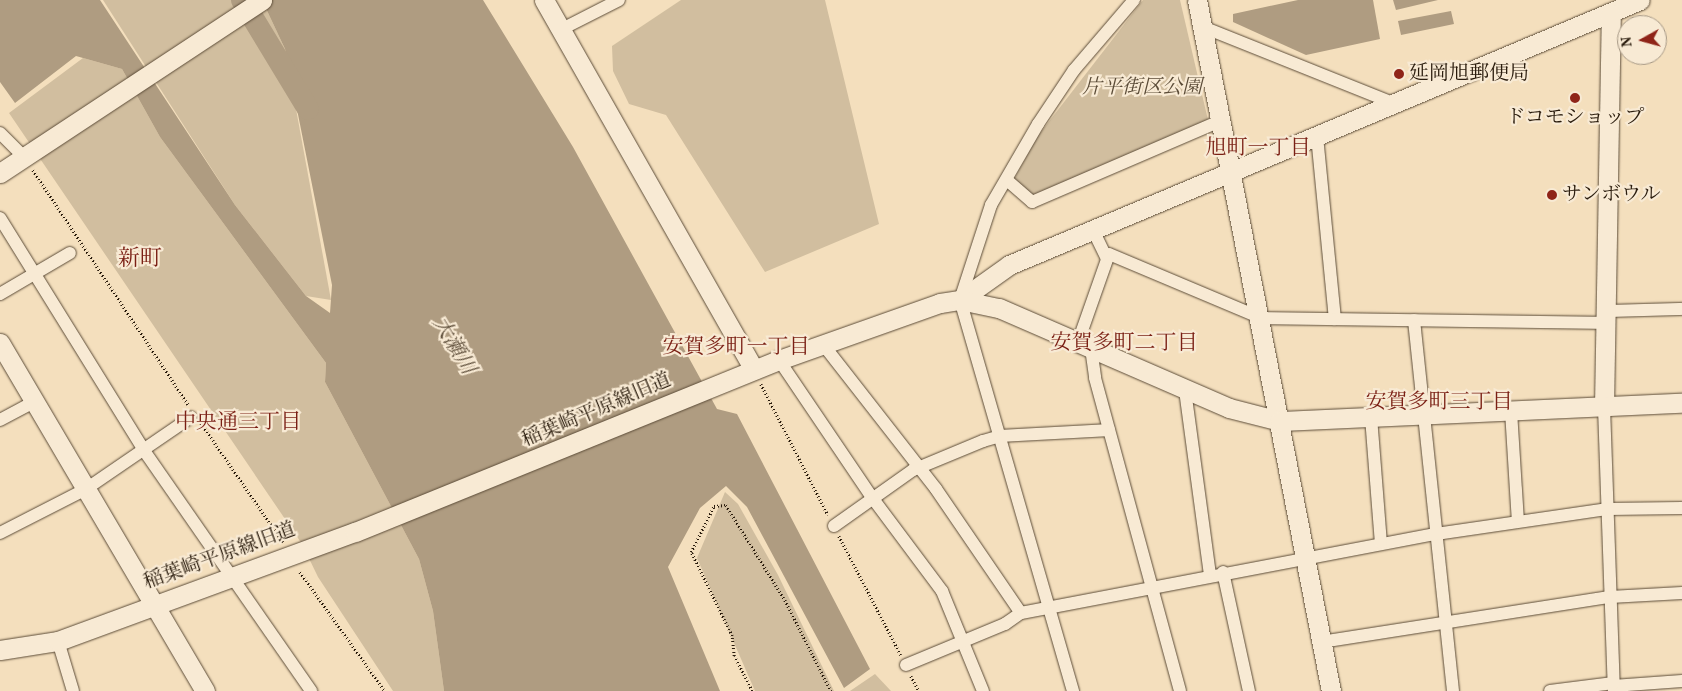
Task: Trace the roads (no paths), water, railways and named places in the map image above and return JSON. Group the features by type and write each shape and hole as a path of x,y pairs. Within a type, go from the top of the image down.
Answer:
{"street":[{"path":"0,173 29,160 262,0"},
{"path":"544,0 754,370"},
{"path":"560,30 619,0"},
{"path":"1073,691 1001,436 960,300 992,205 1074,70 1134,0"},
{"path":"1197,0 1261,318 1330,691"},
{"path":"960,300 1008,265 1232,170 1611,14 1640,0"},
{"path":"1611,14 1604,407 1613,686"},
{"path":"1202,27 1396,104"},
{"path":"1008,181 1032,202 1222,120"},
{"path":"0,133 29,160"},
{"path":"1317,136 1335,319"},
{"path":"0,218 32,274 143,449 234,576 311,691"},
{"path":"1093,230 1107,259"},
{"path":"0,294 70,253"},
{"path":"1180,691 1085,345 1109,254 1261,318 1414,320 1606,317 1682,309"},
{"name":"稲葉崎平原線旧道","path":"0,650 58,640 234,576 280,553 456,494 822,343 960,300 999,308 1229,408 1280,421 1682,403"},
{"path":"1414,320 1453,691"},
{"path":"0,343 205,691"},
{"path":"822,343 918,467 1021,613"},
{"path":"780,360 871,496 942,590 983,691"},
{"path":"1185,390 1210,574"},
{"path":"0,420 34,402"},
{"path":"1511,411 1518,521"},
{"path":"0,533 86,489 192,417"},
{"path":"1371,417 1381,543"},
{"path":"834,526 871,496 918,467 1001,436 1109,430"},
{"path":"906,665 1006,624 1021,613 1048,606 1306,556 1518,521 1608,509 1682,508"},
{"path":"1223,572 1249,691"},
{"path":"1321,642 1610,597 1682,593"},
{"path":"58,640 73,691"},
{"path":"1550,691 1682,681"}],"water":[{"path":"0,0 100,0 235,205 306,296 330,313 332,285 285,49 262,0 483,0 573,147 717,409 737,414 870,669 844,688 747,507 726,486 700,508 668,567 720,691 444,691 433,611 419,559 325,382 326,363 160,137 122,69 76,56 15,103 0,82"},
{"path":"1298,0 1373,0 1380,39 1306,55 1233,22 1233,14"},
{"path":"1393,0 1438,0 1396,10"},
{"path":"1451,11 1454,24 1401,35 1398,21"}],"waterway":[{"name":"大瀬川","path":"242,0 308,109"}],"place":[{"name":"延岡旭郵便局","path":"1399,74"},
{"name":"ドコモショップ","path":"1575,98"},
{"name":"サンボウル","path":"1552,195"}],"district":[{"name":"旭町一丁目","path":"1258,149"},
{"name":"新町","path":"140,260"},
{"name":"安賀多町二丁目","path":"1124,344"},
{"name":"安賀多町一丁目","path":"736,348"},
{"name":"安賀多町三丁目","path":"1439,403"},
{"name":"中央通三丁目","path":"238,423"}],"park label":[{"name":"片平街区公園","path":"1142,88"}]}
